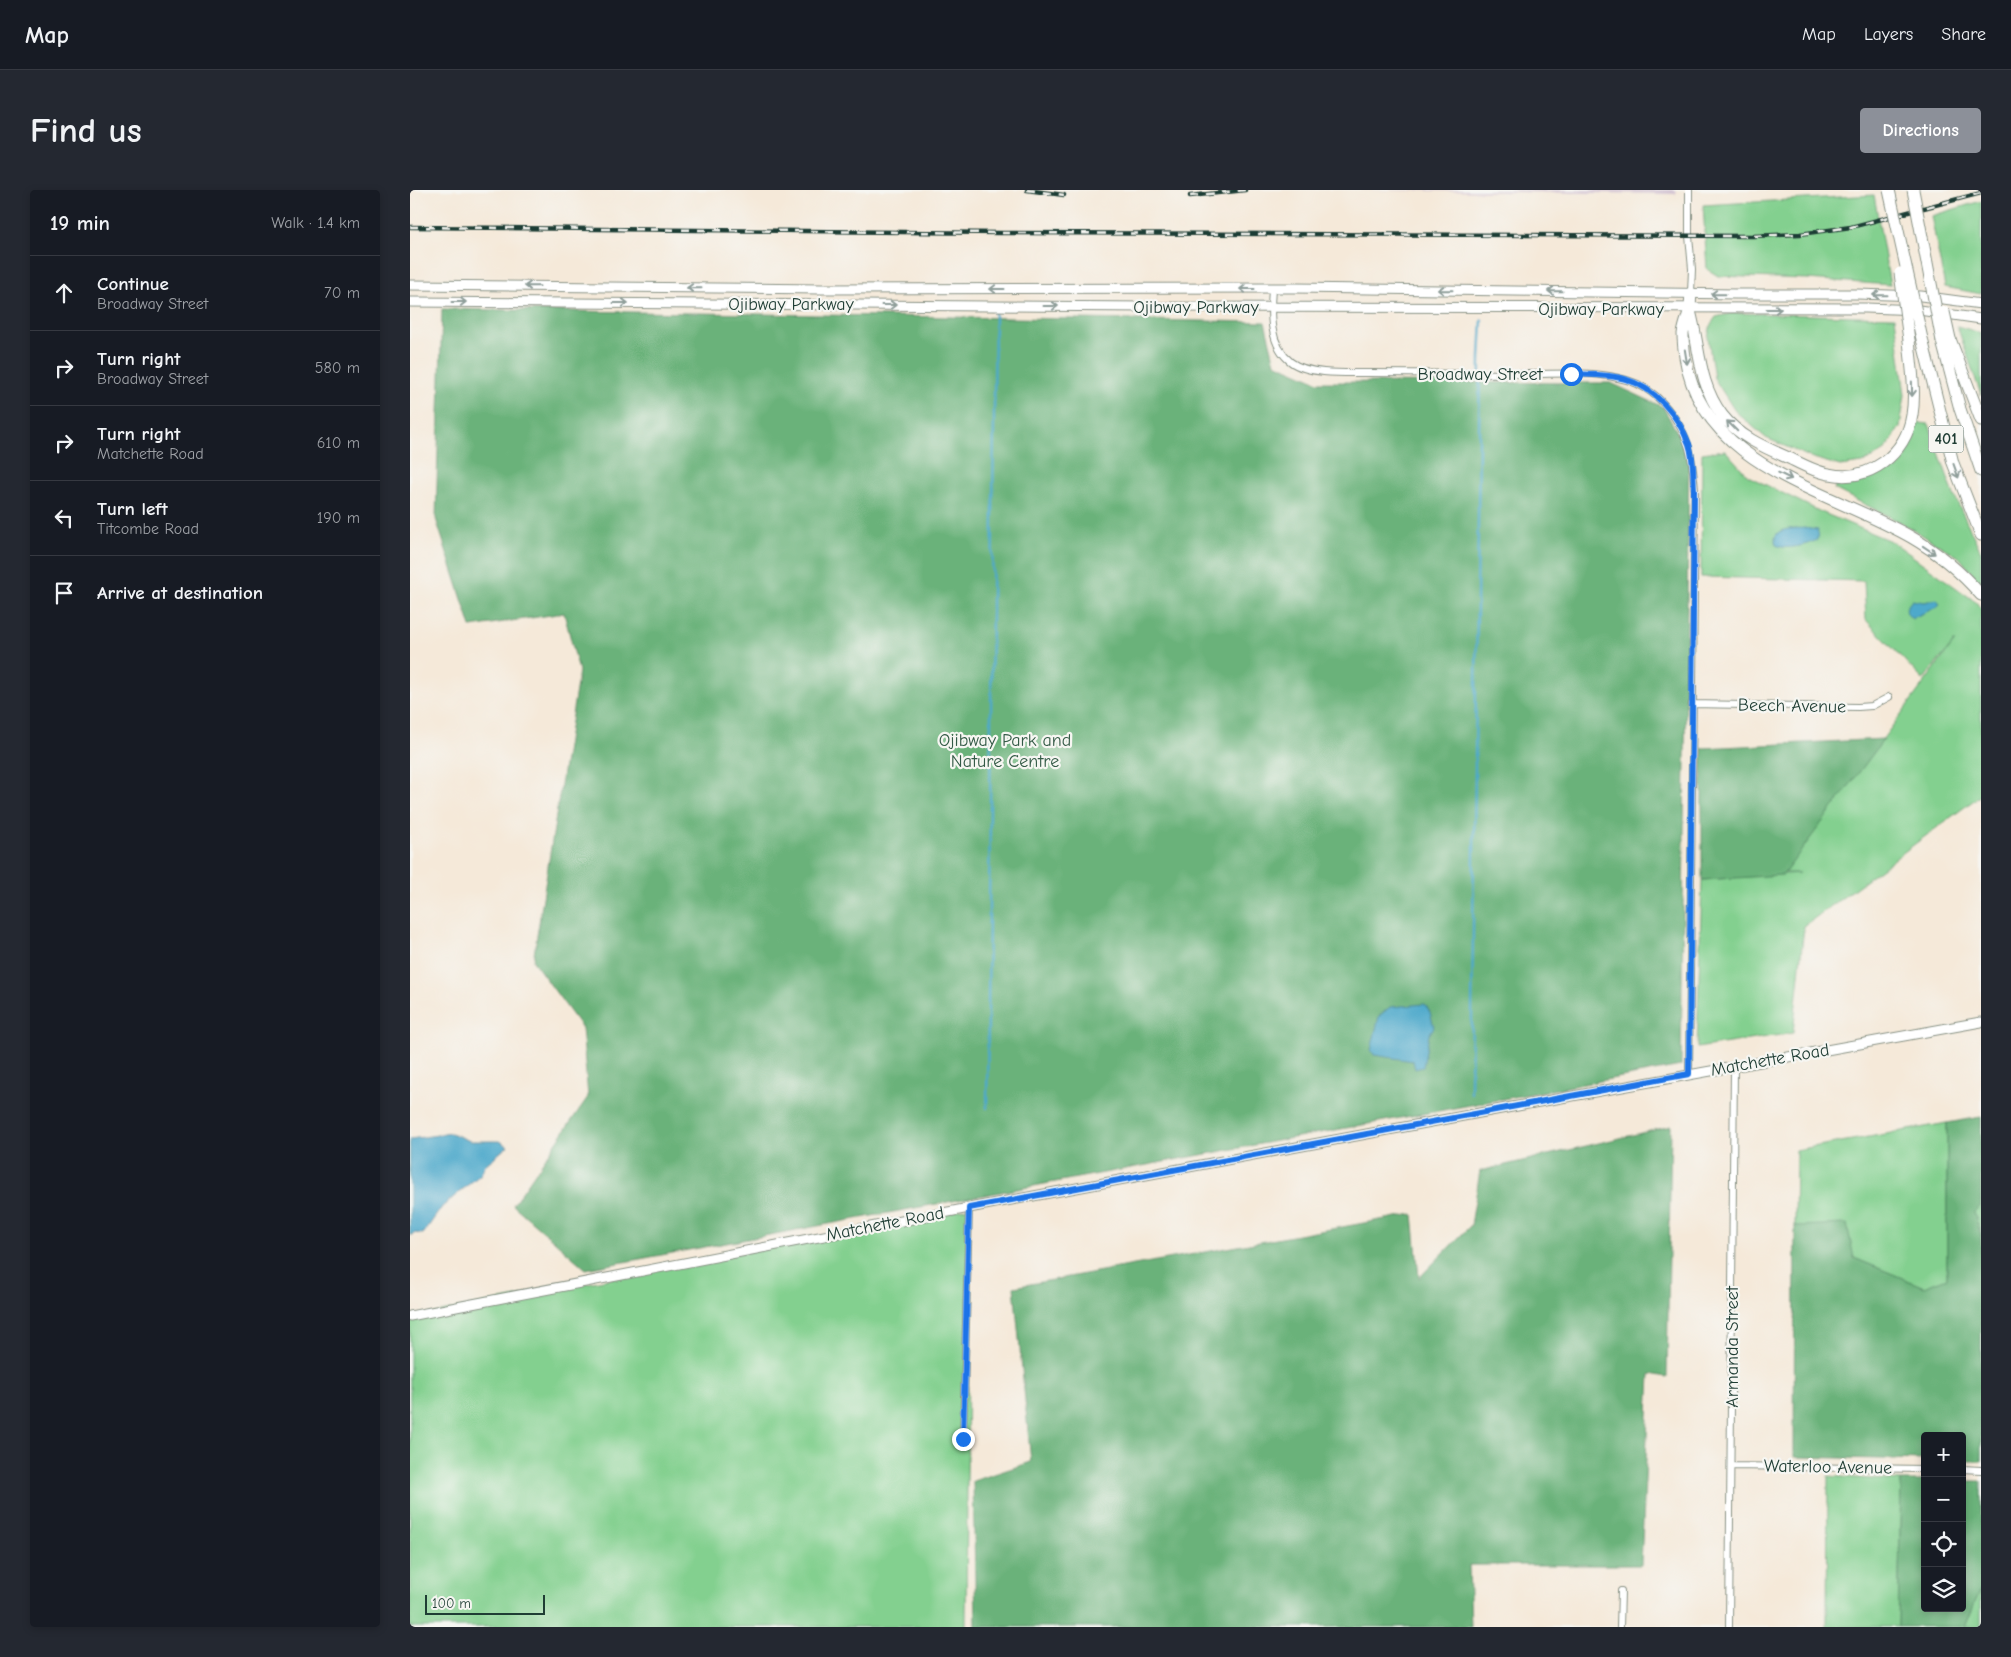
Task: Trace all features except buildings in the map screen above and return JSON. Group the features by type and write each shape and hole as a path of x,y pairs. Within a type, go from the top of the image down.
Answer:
{"highway":[{"path":"1690,309 1697,334 1702,377 1710,396 1722,416 1739,432 1756,444 1812,470 1830,475 1846,476 1862,473 1877,467 1890,458 1900,445 1908,430 1912,414 1909,340 1888,190"},
{"name":"401","path":"1888,190 1953,463 1981,535"},
{"name":"401","path":"1913,190 1960,409 1981,471"},
{"path":"1691,293 1690,309 1683,333 1689,376 1703,408 1728,438 1742,450 1774,471 1912,538 1957,570 1981,595"},
{"path":"1946,340 1981,420"}],"main road":[{"name":"Ojibway Parkway","path":"410,284 821,289 1272,289 1889,295 1921,296 1981,304"},
{"name":"Ojibway Parkway","path":"410,302 1690,309 1866,308 1919,310 1981,319"},
{"name":"Matchette Road","path":"410,1316 969,1208 1689,1074 1981,1022"}],"street":[{"path":"1689,190 1691,293"},
{"name":"Broadway Street","path":"1272,289 1273,335 1279,348 1291,362 1308,370 1348,373 1571,374 1612,376 1639,385 1658,398 1679,424 1689,444 1694,490 1689,1074"},
{"name":"Beech Avenue","path":"1692,704 1858,707 1872,706 1889,697"},
{"name":"Armanda Street","path":"1729,1627 1734,1066"},
{"path":"963,1439 969,1208"},
{"name":"Waterloo Avenue","path":"1731,1466 1921,1469"},
{"path":"1966,1469 1981,1470"},
{"path":"1620,1627 1621,1590"}],"shaded area":[{"path":"1360,190 1676,190 1676,194"}],"green space":[{"path":"1874,195 1890,285 1807,279 1718,276 1707,269 1703,205"},
{"path":"1981,201 1981,294 1945,287 1931,216"},
{"name":"Ojibway Park and Nature Centre","path":"442,309 1265,322 1275,363 1318,382 1611,383 1663,407 1689,453 1681,1066 586,1269 513,1205 588,1097 582,1028 533,961 579,671 564,613 471,627 436,519"},
{"path":"1733,313 1895,317 1905,395 1900,427 1884,451 1863,463 1840,466 1810,457 1766,438 1735,411 1714,378 1708,337 1711,324 1716,317"},
{"path":"1957,326 1981,333 1981,395"},
{"path":"1919,423 1929,424 1954,495 1981,552 1981,584 1959,557 1900,522 1834,489 1837,482 1862,481 1887,468 1907,448"},
{"path":"1725,450 1748,476 1821,512 1893,542 1976,602 1981,609 1981,795 1804,926 1793,1033 1697,1048 1702,880 1799,873 1784,873 1955,641 1923,680 1866,620 1864,581 1701,577 1702,453"},
{"path":"1884,739 1783,875 1702,880 1702,748"},
{"path":"1981,1117 1981,1205 1974,1212 1981,1236 1981,1461 1966,1461 1966,1432 1921,1432 1921,1460 1794,1457 1795,1226 1847,1224 1854,1258 1924,1287 1947,1278 1947,1123"},
{"path":"1947,1123 1947,1278 1924,1287 1854,1258 1795,1226 1796,1150"},
{"path":"1671,1126 1667,1377 1650,1374 1641,1565 1469,1565 1471,1627 976,1627 973,1481 1031,1462 1014,1287 1413,1214 1419,1278 1471,1225 1480,1171"},
{"path":"1981,1205 1981,1236 1974,1212"},
{"path":"969,1208 966,1627 410,1627 410,1318"},
{"path":"1828,1476 1901,1481 1898,1627 1827,1627"},
{"path":"1901,1481 1921,1481 1921,1612 1966,1612 1966,1481 1981,1481 1981,1588 1965,1627 1898,1627"},
{"path":"1981,1588 1981,1627 1965,1627"}],"water":[{"path":"1804,528 1818,530 1817,540 1791,547 1776,545 1775,539 1779,532 1788,529"},
{"path":"1937,599 1940,604 1912,619 1907,614 1906,608 1912,600 1924,602"},
{"path":"1425,1004 1430,1012 1434,1027 1429,1035 1423,1067 1415,1069 1413,1061 1374,1055 1371,1050 1379,1016 1390,1007"},
{"path":"451,1133 470,1141 500,1141 508,1146 485,1165 481,1174 442,1207 423,1234 414,1233 410,1236 410,1139"}],"waterway":[{"path":"987,1108 995,313"},
{"path":"1471,1093 1482,320"}],"railway":[{"path":"1027,190 1064,195"},
{"path":"1190,196 1245,190"},
{"path":"410,227 1001,233 1753,236 1800,234 1851,227 1981,193"}],"route":[{"path":"963,1439 969,1208 1689,1074 1694,490 1692,458 1689,444 1679,424 1652,392 1639,385 1612,376 1571,374"}]}
